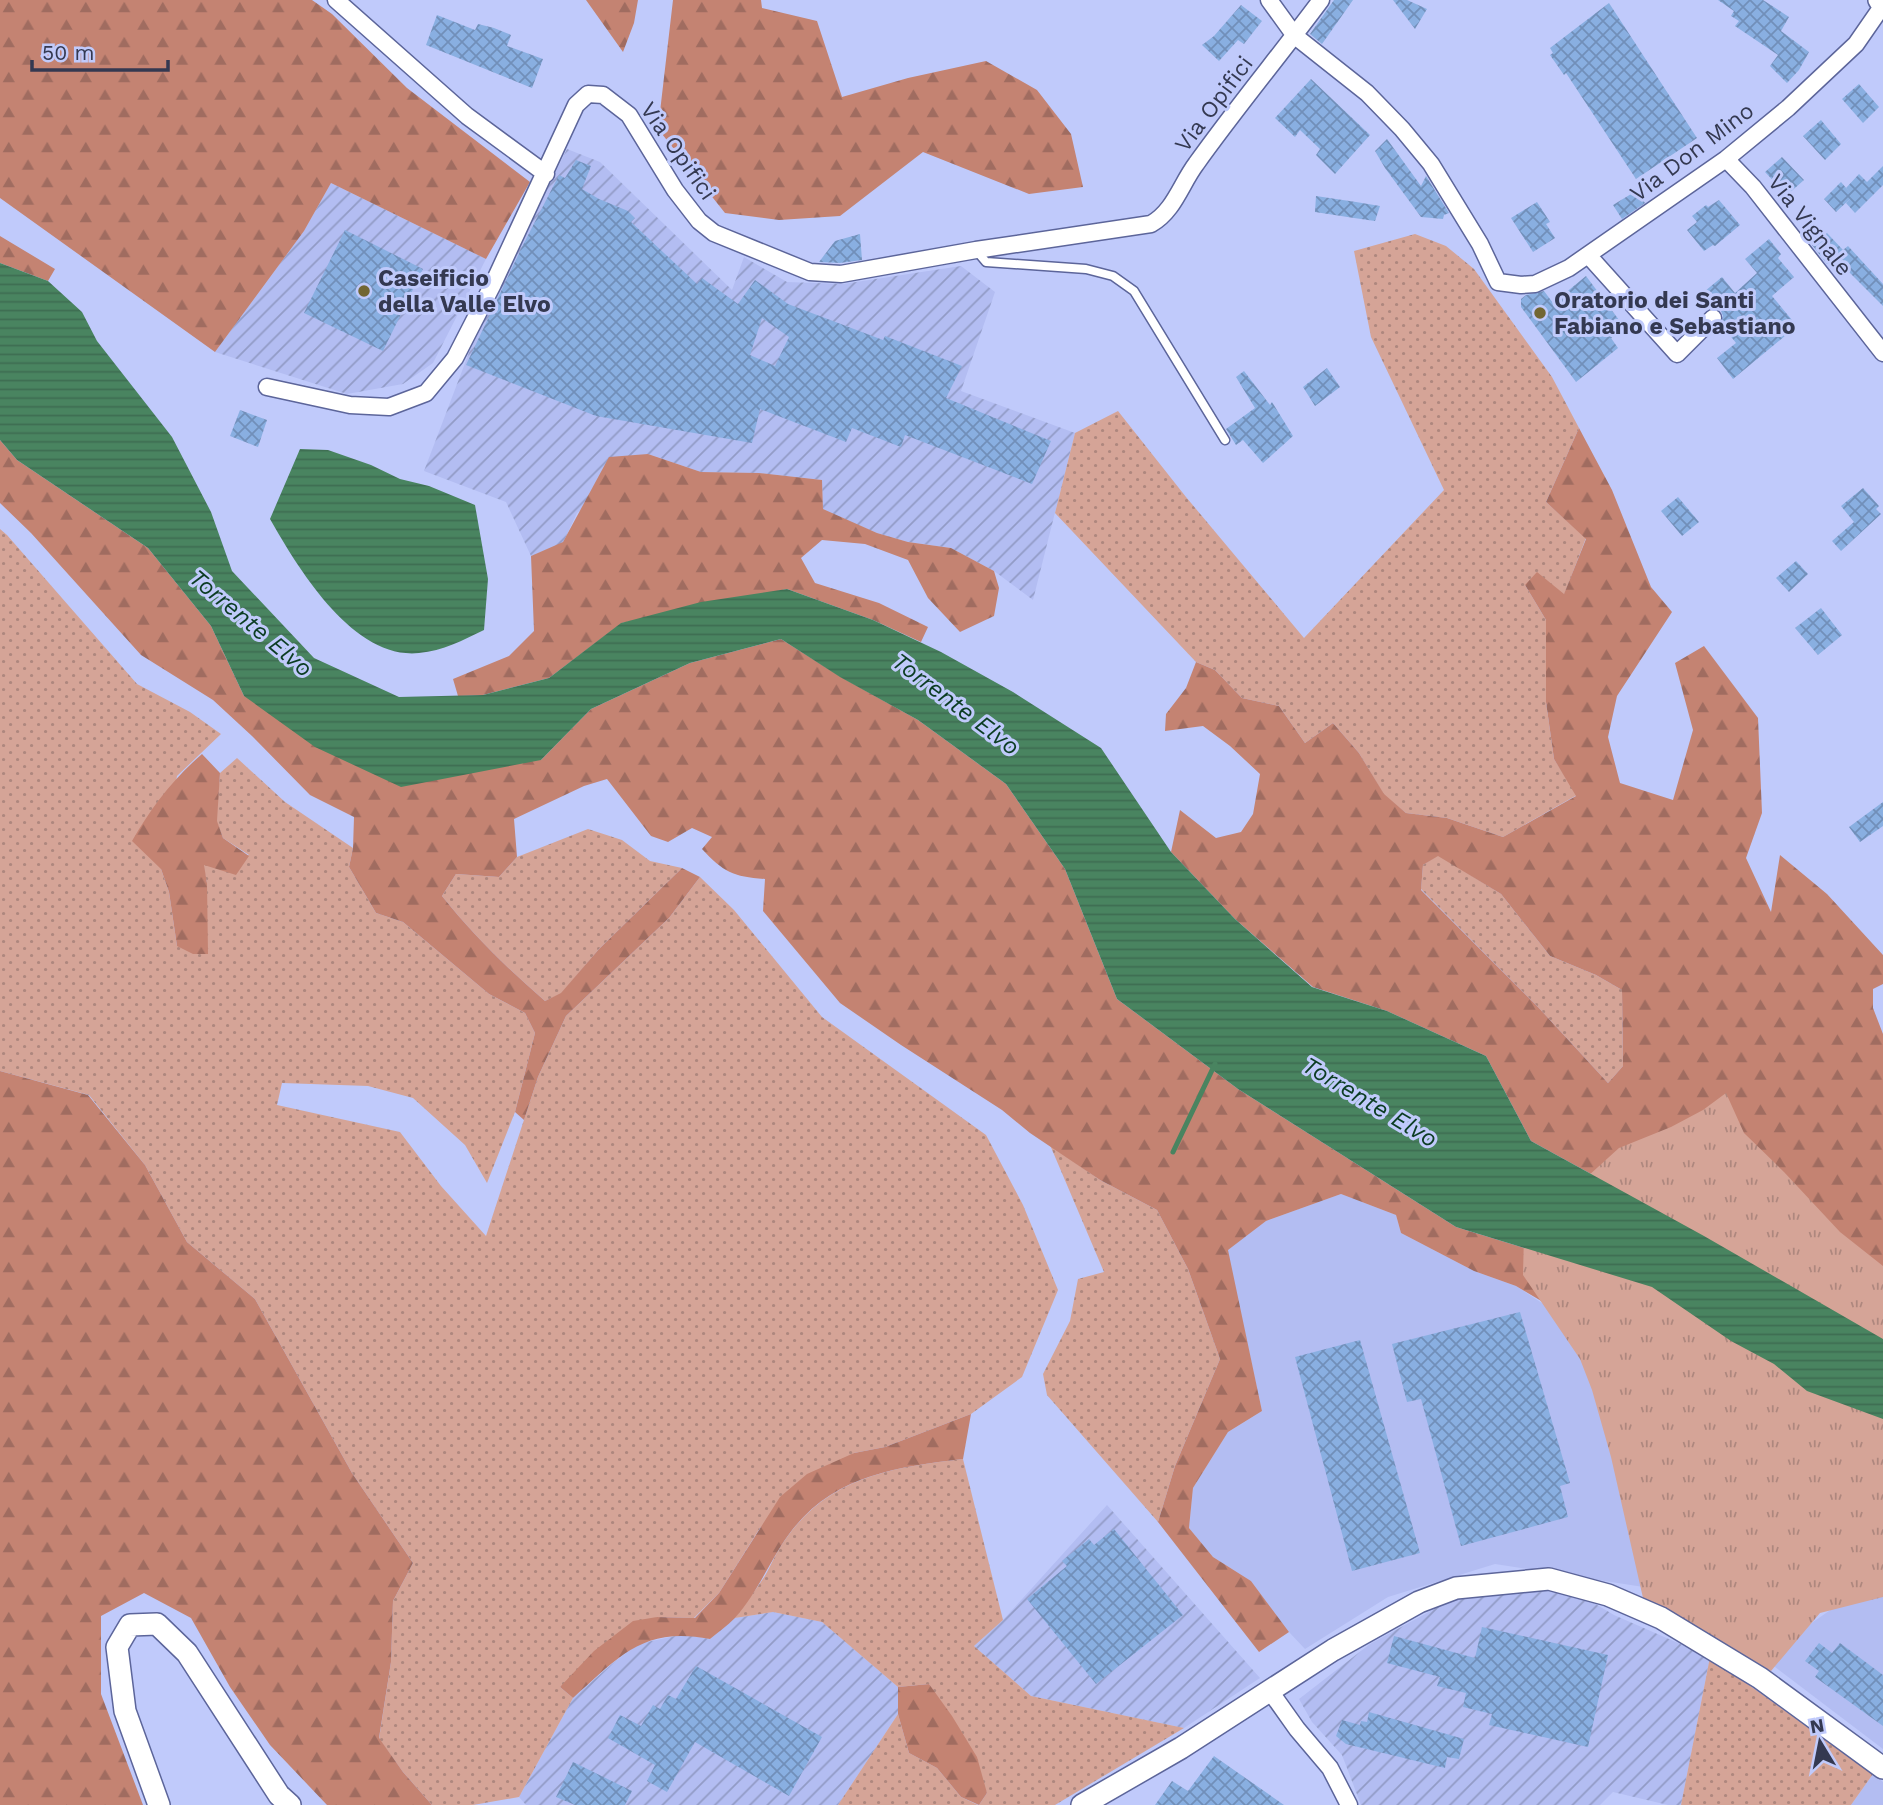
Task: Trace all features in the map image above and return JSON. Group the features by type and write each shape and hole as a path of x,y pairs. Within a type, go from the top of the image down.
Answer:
{"street":[{"path":"336,0 467,116 546,174"},
{"path":"1269,0 1294,36"},
{"name":"Via Opifici","path":"267,387 350,405 389,407 426,393 454,358 546,174 576,105 588,94 603,95 629,115 675,190 699,221 714,233 810,272 841,274 1157,220 1170,208 1195,165 1321,0"},
{"name":"Via Don Mino","path":"1294,36 1367,93 1402,129 1432,164 1480,244 1498,282 1521,285 1535,284 1569,268 1727,159 1788,108 1856,44 1882,3"},
{"name":"Via Vignale","path":"1727,159 1753,187 1883,353"},
{"path":"1588,255 1677,354 1713,318"},
{"path":"1082,1805 1181,1748 1333,1650 1419,1602 1456,1588 1549,1579 1608,1595 1661,1618 1760,1678 1883,1768"},
{"path":"159,1805 125,1711 117,1647 130,1625 157,1624 187,1653 279,1795 290,1805"},
{"path":"1270,1691 1330,1768 1349,1805"}],"lane":[{"path":"976,250 986,262 1086,269 1113,276 1134,291 1225,440"}],"shaded area":[{"path":"567,149 600,162 732,290 744,257 787,282 843,284 961,266 995,292 961,391 1075,433 1033,600 994,571 951,548 908,542 877,533 823,509 822,480 759,473 701,472 648,454 577,513 563,543 531,556 506,502 424,471 481,321"},
{"path":"331,183 486,259 433,363 403,384 347,394 215,352 304,231"},
{"path":"1341,1194 1396,1215 1401,1233 1474,1271 1516,1286 1580,1328 1650,1588 1495,1564 1388,1597 1305,1649 1251,1581 1213,1557 1189,1528 1193,1488 1228,1432 1262,1411 1227,1250 1266,1221"},
{"path":"1107,1505 1260,1678 1184,1728 1031,1696 974,1646 1003,1620"},
{"path":"1546,1589 1587,1599 1614,1615 1710,1657 1681,1805 1668,1805 1613,1792 1600,1805 1361,1805 1342,1755 1312,1722 1299,1699 1370,1644 1458,1596"},
{"path":"1883,1590 1883,1749 1766,1660 1775,1648 1845,1600"},
{"path":"773,1612 822,1622 898,1687 898,1714 838,1805 526,1805 519,1797 573,1698 638,1644 684,1634 710,1639 735,1618"},
{"path":"1873,1774 1883,1782 1883,1805 1851,1805"}],"green space":[{"path":"0,0 312,0 332,14 407,88 530,182 486,259 331,183 304,231 215,352 0,198"},
{"path":"586,0 638,0 634,23 623,52"},
{"path":"673,0 761,0 762,8 817,21 842,97 908,78 986,61 1037,90 1071,134 1083,187 1029,194 923,152 840,216 779,220 725,213 658,129"},
{"path":"1415,234 1446,246 1474,269 1552,377 1579,428 1546,502 1586,538 1564,595 1525,585 1546,620 1546,702 1554,759 1577,795 1503,837 1447,818 1406,813 1384,795 1359,753 1333,723 1305,743 1279,706 1242,698 1215,670 1196,662 1055,513 1075,433 1118,411 1304,638 1444,490 1371,337 1354,251"},
{"path":"0,236 55,269 48,281 0,263"},
{"path":"1579,428 1612,490 1651,587 1672,612 1617,696 1608,737 1620,783 1673,800 1693,730 1675,663 1704,646 1758,718 1762,813 1746,858 1771,912 1780,855 1827,894 1883,955 1883,984 1873,989 1873,1008 1883,1034 1883,1339 1531,1141 1486,1056 1387,1011 1313,987 1235,919 1171,852 1180,810 1216,838 1241,832 1253,814 1260,774 1203,726 1165,731 1166,714 1186,688 1196,662 1215,670 1242,698 1279,706 1305,743 1333,723 1359,753 1384,794 1406,813 1447,818 1503,837 1576,796 1554,759 1546,702 1546,620 1525,585 1537,572 1564,594 1586,539 1546,502","holes":["1438,856 1501,894 1550,956 1596,975 1622,990 1623,1066 1608,1083 1538,1007 1421,890 1423,865"]},
{"path":"0,440 17,460 148,548 211,626 244,696 541,760 591,709 690,663 781,639 841,677 918,720 1006,784 1065,869 1117,999 1238,1089 1456,1227 1652,1287 1589,1363 1543,1302 1516,1286 1474,1271 1401,1233 1396,1215 1341,1194 1266,1221 1228,1250 1262,1411 1228,1432 1193,1488 1189,1528 1213,1557 1251,1581 1289,1632 1259,1652 1158,1522 1175,1466 1220,1359 1188,1269 1157,1210 1100,1180 1030,1133 1002,1110 840,1003 763,911 765,879 737,875 723,868 702,849 712,837 692,828 668,842 651,836 607,779 584,786 514,819 517,857 499,877 456,874 442,896 491,951 545,1001 561,993 599,949 682,868 700,877 669,918 566,1016 538,1077 524,1120 515,1112 535,1033 525,1013 489,994 403,922 376,913 349,867 354,817 310,795 213,700 141,655 31,533 0,503"},
{"path":"648,454 701,472 759,473 822,480 823,509 877,533 908,542 951,548 994,571 999,588 994,616 960,632 928,598 908,560 865,544 822,540 801,558 815,583 879,603 928,627 921,642 873,620 787,589 622,623 549,678 483,695 458,696 453,679 509,656 534,631 531,556 563,542 609,457"},
{"path":"0,529 137,684 190,712 221,734 177,776 161,869 169,892 177,946 207,883 203,865 249,855 223,838 216,820 220,773 237,758 285,802 353,848 349,867 376,913 403,922 489,994 525,1013 535,1033 515,1112 487,1183 465,1145 413,1098 368,1086 282,1083 277,1105 400,1132 441,1186 486,1236 538,1077 566,1016 669,918 700,877 734,910 822,1017 986,1135 1023,1205 1058,1290 1022,1377 971,1414 885,1447 854,1453 760,1528 719,1593 694,1618 657,1617 560,1687 573,1698 519,1797 473,1805 432,1805 379,1739 391,1662 393,1601 413,1563 352,1473 255,1299 187,1242 145,1165 89,1095 0,1071"},
{"path":"202,754 220,773 217,821 223,838 249,856 236,875 204,865 207,883 208,954 193,954 177,946 169,892 161,869 132,841 163,794"},
{"path":"588,829 622,840 650,861 682,868 599,949 561,994 545,1001 491,951 442,896 456,874 499,877 517,857"},
{"path":"1438,855 1501,894 1550,956 1596,975 1622,990 1623,1066 1608,1083 1538,1007 1421,889 1423,865"},
{"path":"0,1071 88,1095 145,1165 187,1242 255,1299 352,1473 413,1563 393,1601 391,1662 379,1738 403,1772 432,1805 327,1805 270,1745 230,1687 191,1618 144,1593 101,1616 101,1694 143,1805 0,1805"},
{"path":"1726,1093 1744,1133 1840,1232 1883,1266 1883,1597 1820,1613 1771,1671 1643,1598 1611,1457 1592,1390 1580,1359 1523,1275 1524,1234 1619,1148 1671,1127 1703,1110"},
{"path":"1050,1145 1100,1180 1157,1210 1188,1269 1220,1359 1175,1466 1158,1522 1047,1395 1043,1374 1070,1321 1078,1279 1104,1272"},
{"path":"971,1414 963,1459 884,1472 860,1480 817,1505 798,1523 781,1546 742,1610 710,1639 687,1636 649,1641 619,1658 573,1698 560,1687 594,1651 633,1621 657,1617 695,1618 719,1593 780,1497 807,1474 854,1453 885,1447"},
{"path":"963,1459 1003,1620 974,1646 1031,1696 1184,1728 1055,1805 979,1805 987,1793 929,1684 898,1687 822,1622 773,1612 735,1618 798,1523 838,1491 884,1472"},
{"path":"1710,1657 1873,1774 1851,1805 1681,1805"},
{"path":"929,1684 977,1757 987,1793 979,1805 961,1797 937,1768 909,1753 898,1714 898,1687"},
{"path":"898,1714 909,1753 937,1768 961,1797 978,1805 838,1805"}],"water":[{"name":"Torrente Elvo","path":"0,263 48,281 82,312 97,341 172,437 211,512 232,571 314,658 399,697 483,695 549,678 621,623 701,602 787,589 873,620 941,652 1013,692 1101,748 1171,852 1235,919 1312,987 1387,1011 1486,1056 1531,1141 1883,1339 1883,1419 1807,1391 1774,1364 1731,1341 1652,1287 1456,1227 1238,1089 1117,999 1065,869 1006,784 918,720 840,677 781,639 690,663 591,709 541,760 401,787 315,747 244,696 211,626 148,548 17,460 0,440"},
{"path":"300,449 328,450 475,505 488,579 484,630 453,644 419,653 395,651 372,642 350,627 312,585 270,519"}],"building":[{"path":"1334,0 1353,0 1322,44 1310,34"},
{"path":"1393,0 1407,0 1427,9 1415,29"},
{"path":"1718,0 1763,0 1789,17 1781,31 1809,52 1799,70 1787,83 1770,66 1778,55 1735,26 1739,21 1731,16 1734,11"},
{"path":"1609,3 1697,138 1636,179 1566,73 1564,75 1550,55 1553,53 1550,48"},
{"path":"1241,5 1262,21 1244,44 1238,40 1219,61 1202,45 1214,36"},
{"path":"437,15 475,30 478,24 511,35 507,46 543,59 532,88 426,45"},
{"path":"1311,79 1370,135 1335,174 1316,155 1320,149 1300,130 1295,137 1275,118"},
{"path":"1859,84 1879,107 1863,123 1842,99"},
{"path":"1821,120 1841,144 1825,160 1803,136"},
{"path":"1387,139 1421,186 1426,176 1449,213 1444,215 1443,219 1421,217 1385,168 1375,151"},
{"path":"1782,157 1804,180 1787,195 1765,172"},
{"path":"576,160 591,166 582,189 628,211 635,218 631,222 697,284 702,278 738,304 755,280 788,304 883,340 885,336 962,366 946,398 1051,441 1032,484 905,435 901,447 852,428 846,442 760,409 752,443 596,416 466,365 559,175 565,178","holes":["762,318 789,337 775,366 750,355"]},
{"path":"1883,166 1883,185 1855,213 1846,203 1851,198 1836,212 1824,199 1841,182 1846,188 1859,174 1867,182"},
{"path":"1636,191 1645,203 1622,219 1613,205"},
{"path":"1316,196 1380,206 1375,221 1315,212"},
{"path":"1719,200 1740,225 1715,246 1704,251 1687,230 1697,222 1692,216 1706,205 1708,207"},
{"path":"1537,202 1550,222 1546,224 1555,238 1533,252 1511,218"},
{"name":"Caseificio della Valle Elvo","path":"345,230 423,269 383,351 304,313"},
{"path":"1827,233 1843,250 1848,246 1883,284 1883,306 1835,258 1827,264 1812,245"},
{"path":"860,234 862,260 819,262 835,241"},
{"path":"1769,239 1781,254 1778,258 1794,277 1772,296 1797,326 1733,379 1717,358 1736,343 1721,324 1721,311 1709,309 1699,296 1722,277 1735,293 1757,273 1745,259"},
{"path":"1586,276 1625,328 1611,338 1618,348 1576,382 1521,307 1521,299 1526,295 1544,291 1553,303"},
{"path":"1327,368 1340,387 1315,406 1303,387"},
{"path":"1244,371 1270,405 1272,402 1293,436 1263,463 1243,440 1236,445 1226,429 1255,408 1236,377"},
{"path":"240,410 267,420 258,447 230,436"},
{"path":"1863,488 1879,506 1876,509 1881,514 1841,551 1832,541 1854,522 1841,506"},
{"path":"1678,497 1699,522 1682,536 1661,511"},
{"path":"1796,561 1808,574 1789,592 1776,578"},
{"path":"1821,608 1842,635 1818,655 1795,628"},
{"path":"1883,802 1883,826 1860,842 1849,827"},
{"path":"1520,1312 1570,1483 1560,1486 1568,1517 1461,1546 1421,1399 1407,1402 1392,1344"},
{"path":"1360,1340 1420,1553 1352,1571 1295,1357"},
{"path":"1114,1529 1183,1615 1096,1684 1027,1599 1067,1566 1062,1561 1089,1539 1094,1545"},
{"path":"1482,1627 1608,1655 1588,1747 1489,1725 1492,1714 1463,1707 1466,1693 1437,1686 1440,1677 1387,1663 1394,1636 1475,1658"},
{"path":"1819,1643 1832,1653 1840,1643 1883,1675 1883,1726 1815,1677 1819,1671 1805,1661"},
{"path":"696,1666 822,1737 789,1796 695,1742 667,1792 647,1781 655,1765 608,1738 620,1715 641,1726 653,1705 660,1709 668,1695 676,1699"},
{"path":"1369,1712 1464,1739 1459,1759 1447,1757 1445,1768 1346,1744 1336,1736 1342,1720 1360,1725 1361,1721 1367,1722"},
{"path":"1214,1756 1284,1805 1155,1805 1172,1781 1188,1791"},
{"path":"573,1762 632,1791 625,1805 575,1805 556,1797"}],"waterway":[{"path":"1173,1152 1215,1064"}],"place":[{"name":"Caseificio della Valle Elvo","path":"364,291"},
{"name":"Oratorio dei Santi Fabiano e Sebastiano","path":"1540,313"}]}
